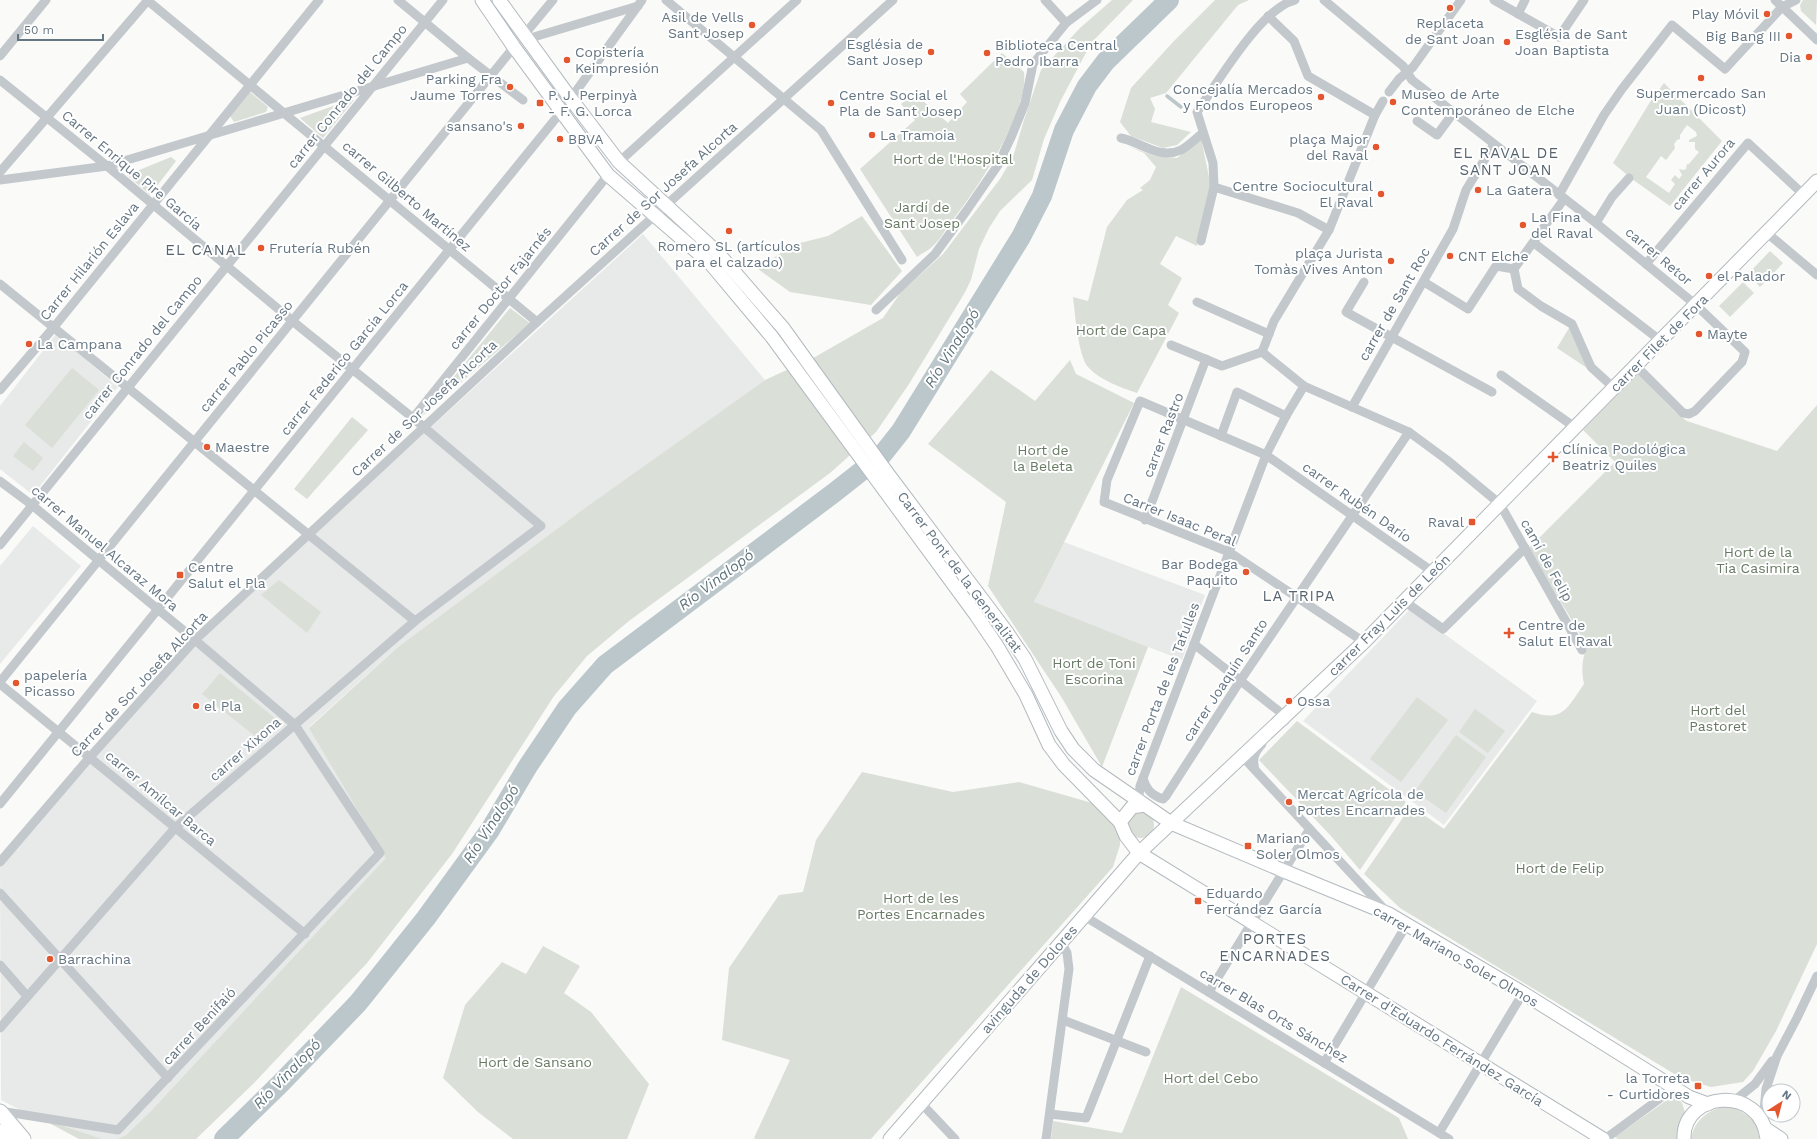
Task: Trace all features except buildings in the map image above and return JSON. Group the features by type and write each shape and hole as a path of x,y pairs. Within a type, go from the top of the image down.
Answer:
{"main road":[{"name":"Carrer Pont de la Generalitat","path":"482,0 514,47 608,175 710,263 772,337 964,586 1025,659 1061,731 1073,749 1094,770 1171,822"},
{"name":"Carrer Pont de la Generalitat","path":"499,0 619,162 717,252 783,328 888,474 964,586 997,646 1026,694 1049,745 1064,765 1120,822 1126,836 1139,853"},
{"name":"carrer Filet de Fora","path":"1500,504 1817,181"},
{"name":"carrer Fray Luis de León","path":"1171,822 1364,642 1500,504"},
{"path":"1120,822 1132,807 1144,805"},
{"name":"avinguda de Dolores","path":"890,1139 1139,853 1171,822"},
{"name":"carrer Mariano Soler Olmos","path":"1171,822 1284,871 1389,914 1523,994 1689,1097 1708,1104"},
{"name":"Carrer d'Eduardo Ferrández García","path":"1139,853 1604,1139"},
{"path":"1684,1139 1688,1122 1697,1110 1719,1100 1734,1101 1751,1108 1765,1131 1781,1139"},
{"path":"0,1112 23,1139"},
{"path":"0,1132 6,1139"}],"street":[{"path":"0,56 46,0"},
{"path":"0,172 148,0"},
{"name":"carrer Gilberto Martínez","path":"148,0 537,322"},
{"name":"Carrer Hilarión Eslava","path":"0,390 54,327 153,206 319,0"},
{"path":"398,0 468,58 523,100"},
{"name":"carrer Conrado del Campo","path":"0,545 443,0"},
{"path":"526,37 553,0"},
{"path":"666,0 821,130 902,260"},
{"path":"619,162 797,0"},
{"name":"Carrer de Sor Josefa Alcorta","path":"0,862 90,757 195,640 537,322 893,0"},
{"path":"1045,0 1066,23"},
{"path":"876,310 935,254 998,165 1025,103 1033,64 1066,23 1097,0"},
{"path":"1202,242 1214,187 1213,163 1197,112 1255,30 1268,16 1286,2 1295,0"},
{"name":"carrer Retor","path":"1324,0 1403,66 1412,80 1596,223 1696,305 1745,352 1742,362 1695,411 1689,414 1683,413 1636,366"},
{"path":"1389,92 1428,48 1462,0"},
{"path":"1494,0 1559,38 1584,0"},
{"path":"1518,14 1525,0"},
{"path":"1614,388 1591,367 1572,324 1541,306 1518,289 1514,269 1534,242 1561,197 1604,115 1672,25 1725,69 1779,3 1796,0"},
{"path":"526,37 640,3"},
{"name":"carrer Federico García Lorca","path":"0,804 561,112 640,3"},
{"path":"1779,3 1817,40"},
{"path":"1268,16 1294,41 1308,76 1375,115"},
{"name":"carrer Pablo Picasso","path":"0,683 514,47"},
{"path":"0,180 107,166 468,58"},
{"name":"Carrer Enrique Pire García","path":"0,80 107,166 292,321 424,427 541,526"},
{"path":"1262,352 1274,321 1329,230 1375,115 1383,100"},
{"path":"1417,121 1437,135 1454,112"},
{"path":"1121,138 1130,140 1157,152 1169,154 1184,148 1203,133"},
{"name":"carrer Aurora","path":"1646,264 1748,143 1804,195"},
{"name":"carrer de Sant Roc","path":"1352,407 1424,282 1452,229 1466,190 1494,144"},
{"name":"carrer Doctor Fajarnés","path":"413,418 608,175"},
{"path":"1596,223 1612,198 1628,178"},
{"path":"1214,187 1298,213 1329,230"},
{"path":"1767,233 1817,275"},
{"path":"1534,242 1661,341"},
{"path":"1424,282 1468,309 1496,266 1514,269"},
{"path":"1364,282 1346,312 1492,392"},
{"path":"0,284 415,621"},
{"path":"1196,302 1268,334"},
{"path":"1171,345 1222,366 1262,352"},
{"path":"1262,352 1304,386 1409,432 1447,460 1500,504"},
{"name":"carrer Rastro","path":"1145,520 1206,360"},
{"path":"1502,375 1576,428"},
{"name":"carrer Porta de les Tafulles","path":"1144,805 1139,796 1143,778 1266,455 1286,416 1304,386"},
{"path":"1221,436 1237,392 1286,416"},
{"name":"carrer Rubén Darío","path":"1104,502 1107,480 1140,401 1266,455 1433,572"},
{"name":"carrer Joaquín Santo","path":"1143,778 1146,788 1151,793 1163,798 1166,796 1296,596 1409,432"},
{"name":"carrer Manuel Alcaraz Mora","path":"0,481 32,505 295,725 380,853"},
{"name":"Carrer Isaac Peral","path":"1104,502 1145,520 1229,552 1364,642"},
{"name":"camí de Felip","path":"1500,504 1582,650"},
{"name":"carrer Xixona","path":"0,1028 59,958 175,828 415,621 541,526"},
{"path":"1404,601 1444,629 1525,548"},
{"path":"1194,644 1285,716 1285,721 1281,726 1261,745 1254,754 1253,761 1256,772"},
{"name":"carrer Amílcar Barca","path":"0,683 305,934"},
{"path":"1242,756 1389,914"},
{"path":"1209,992 1310,830"},
{"name":"carrer Benifaió","path":"0,1112 118,1130 380,853"},
{"path":"0,893 168,1078"},
{"name":"carrer Blas Orts Sánchez","path":"1084,916 1449,1139"},
{"path":"1324,1063 1407,924"},
{"path":"1046,1139 1070,969 1067,953 1061,942"},
{"path":"1050,1114 1086,1118 1150,956"},
{"path":"0,965 28,996"},
{"path":"1765,1131 1766,1089 1777,1056 1817,976"},
{"path":"1439,1133 1523,994"},
{"path":"1063,1020 1146,1052"},
{"path":"1734,1101 1754,1084 1777,1056"},
{"path":"1604,1139 1674,1088"},
{"path":"921,1103 955,1139"}],"shaded area":[{"path":"643,234 765,380 589,505 398,647 309,727 392,853 151,1111 126,1135 117,1139 103,1139 30,1115 1,1100 0,863 184,652"},
{"path":"56,334 118,387 33,495 0,469 0,406"},
{"path":"33,526 81,566 0,664 0,566"},
{"path":"1064,542 1205,595 1182,660 1034,603 1054,555"},
{"path":"1410,609 1537,701 1444,825 1303,721"}],"green space":[{"path":"1112,0 1133,0 1091,43 1060,102 1044,139 1032,180 1000,211 989,228 979,249 971,280 964,294 909,384 876,432 830,473 629,621 587,656 554,696 452,854 367,963 254,1083 196,1139 117,1139 126,1135 151,1111 386,858 309,728 398,647 589,505 765,380 815,357 883,318 901,292 943,254 1000,179 1013,157 1041,70 1080,28"},
{"path":"1215,0 1249,0 1238,5 1166,93 1150,98 1155,109 1151,122 1191,132 1177,145 1163,148 1131,136 1120,122 1131,88 1174,41"},
{"path":"1803,0 1817,0 1816,25 1801,11 1800,5"},
{"name":"Hort de l'Hospital","path":"1002,53 1024,72 1023,89 1018,109 998,152 960,211 937,242 917,257 860,169 915,120 901,104 914,93 948,123 967,102 960,94"},
{"path":"1664,83 1722,141 1670,206 1632,179 1613,163 1650,102","holes":["1687,125 1696,132 1697,136 1689,140 1689,142 1695,142 1695,149 1699,152 1689,164 1687,164 1686,169 1679,169 1682,175 1679,179 1675,175 1671,180 1675,184 1669,193 1646,177 1661,156 1666,160 1675,148 1674,144 1680,139 1680,135"]},
{"path":"250,92 268,107 266,112 234,122 230,116"},
{"path":"352,99 354,100 323,138 300,118"},
{"name":"Hort de Capa","path":"1201,138 1211,187 1197,246 1176,236 1160,264 1182,278 1168,305 1179,313 1137,393 1105,380 1088,367 1079,344 1073,297 1088,301 1107,227 1127,200 1143,190 1140,188 1150,180 1156,167 1144,153 1128,146 1155,156 1177,158"},
{"path":"171,157 176,161 150,195 127,175"},
{"path":"862,216 902,271 871,305 790,292 758,269 792,245 828,236"},
{"path":"1770,251 1783,263 1760,287 1748,274"},
{"path":"1743,282 1754,293 1730,317 1719,306"},
{"path":"510,308 530,323 421,417"},
{"path":"1569,328 1590,370 1557,348"},
{"name":"Hort de la Beleta","path":"1070,360 1076,374 1134,403 1034,602 1148,647 1102,767 1062,698 988,586 1006,502 928,444 991,370 1035,401"},
{"path":"72,368 99,390 52,448 25,425"},
{"path":"1638,374 1675,412 1687,421 1777,451 1817,405 1817,944 1776,1031 1753,1071 1743,1082 1711,1087 1681,1078 1400,908 1364,874 1411,806 1444,829 1532,712 1551,716 1564,711 1584,684 1582,665 1587,646 1529,548 1615,462 1583,430"},
{"path":"352,417 368,430 307,499 294,489"},
{"path":"24,442 43,458 33,471 13,456"},
{"path":"279,580 321,612 307,633 261,595"},
{"path":"220,673 277,720 259,739 202,694"},
{"path":"1417,697 1448,720 1401,782 1370,759"},
{"path":"1475,709 1505,731 1488,753 1459,732"},
{"path":"1297,721 1406,802 1360,870 1331,836 1259,760"},
{"path":"1456,735 1486,757 1446,813 1415,791"},
{"name":"Hort de les Portes Encarnades","path":"862,772 953,792 1019,782 1099,805 1116,825 1120,836 1120,845 1113,867 871,1139 756,1139 754,1138 790,1060 722,1040 729,968 779,895 803,892 816,840"},
{"path":"1141,812 1150,816 1154,825 1150,834 1141,838 1132,834 1128,825 1132,816"},
{"name":"Hort de Sansano","path":"543,946 580,966 564,993 591,1012 649,1084 627,1139 513,1139 478,1112 443,1078 465,1005 502,962 526,974"},
{"name":"Hort del Cebo","path":"1181,987 1399,1118 1408,1139 1051,1139 1053,1121 1122,1133"},
{"path":"1674,1095 1682,1103 1686,1116 1680,1127 1677,1139 1618,1139 1615,1137"},
{"path":"1727,1106 1739,1111 1754,1122 1759,1132 1759,1139 1691,1139 1695,1126 1703,1116 1714,1110"},
{"path":"51,1122 103,1139 79,1139 51,1124"}],"waterway":[{"name":"Río Vinalopó","path":"224,1139 282,1082 358,1003 426,918 490,830 528,766 567,708 605,665 882,455 901,431 1021,237 1042,196 1064,130 1087,86 1106,61 1169,0"},
{"path":"1167,96 1181,107"}],"place":[{"name":"Replaceta de Sant Joan","path":"1450,8"},
{"name":"Play Móvil","path":"1767,14"},
{"name":"Asil de Vells Sant Josep","path":"752,25"},
{"name":"Big Bang III","path":"1789,36"},
{"name":"Església de Sant Joan Baptista","path":"1507,42"},
{"name":"Església de Sant Josep","path":"931,52"},
{"name":"Biblioteca Central Pedro Ibarra","path":"987,53"},
{"name":"Dia","path":"1809,57"},
{"name":"Copistería Keimpresión","path":"567,60"},
{"name":"Supermercado San Juan (Dicost)","path":"1701,78"},
{"name":"Parking Fra Jaume Torres","path":"510,87"},
{"name":"Concejalía Mercados y Fondos Europeos","path":"1321,97"},
{"name":"Museo de Arte Contemporáneo de Elche","path":"1393,102"},
{"name":"P. J. Perpinyà - F. G. Lorca","path":"540,103"},
{"name":"Centre Social el Pla de Sant Josep","path":"831,103"},
{"name":"sansano's","path":"521,126"},
{"name":"La Tramoia","path":"872,135"},
{"name":"BBVA","path":"560,139"},
{"name":"plaça Major del Raval","path":"1376,147"},
{"name":"La Gatera","path":"1478,190"},
{"name":"Centre Sociocultural El Raval","path":"1381,194"},
{"name":"La Fina del Raval","path":"1523,225"},
{"name":"Romero SL (artículos para el calzado)","path":"729,231"},
{"name":"Frutería Rubén","path":"261,248"},
{"name":"CNT Elche","path":"1450,256"},
{"name":"plaça Jurista Tomàs Vives Anton","path":"1391,261"},
{"name":"el Palador","path":"1709,276"},
{"name":"Mayte","path":"1699,334"},
{"name":"La Campana","path":"29,344"},
{"name":"Maestre","path":"207,447"},
{"name":"Clínica Podológica Beatriz Quiles","path":"1553,457"},
{"name":"Raval","path":"1472,522"},
{"name":"Bar Bodega Paquito","path":"1246,572"},
{"name":"Centre Salut el Pla","path":"180,575"},
{"name":"Centre de Salut El Raval","path":"1509,633"},
{"name":"papelería Picasso","path":"16,683"},
{"name":"Ossa","path":"1289,701"},
{"name":"el Pla","path":"196,706"},
{"name":"Mercat Agrícola de Portes Encarnades","path":"1289,802"},
{"name":"Mariano Soler Olmos","path":"1248,846"},
{"name":"Eduardo Ferrández García","path":"1198,901"},
{"name":"Barrachina","path":"50,959"},
{"name":"la Torreta - Curtidores","path":"1698,1086"}],"district":[{"name":"EL RAVAL DE SANT JOAN","path":"1506,162"},
{"name":"EL CANAL","path":"206,250"},
{"name":"LA TRIPA","path":"1299,596"},
{"name":"PORTES ENCARNADES","path":"1275,948"}],"park label":[{"name":"Jardí de Sant Josep","path":"922,216"},
{"name":"Hort de la Tia Casimira","path":"1758,560"},
{"name":"Hort de Toni Escorina","path":"1094,672"},
{"name":"Hort del Pastoret","path":"1718,718"},
{"name":"Hort de Felip","path":"1560,868"}]}
